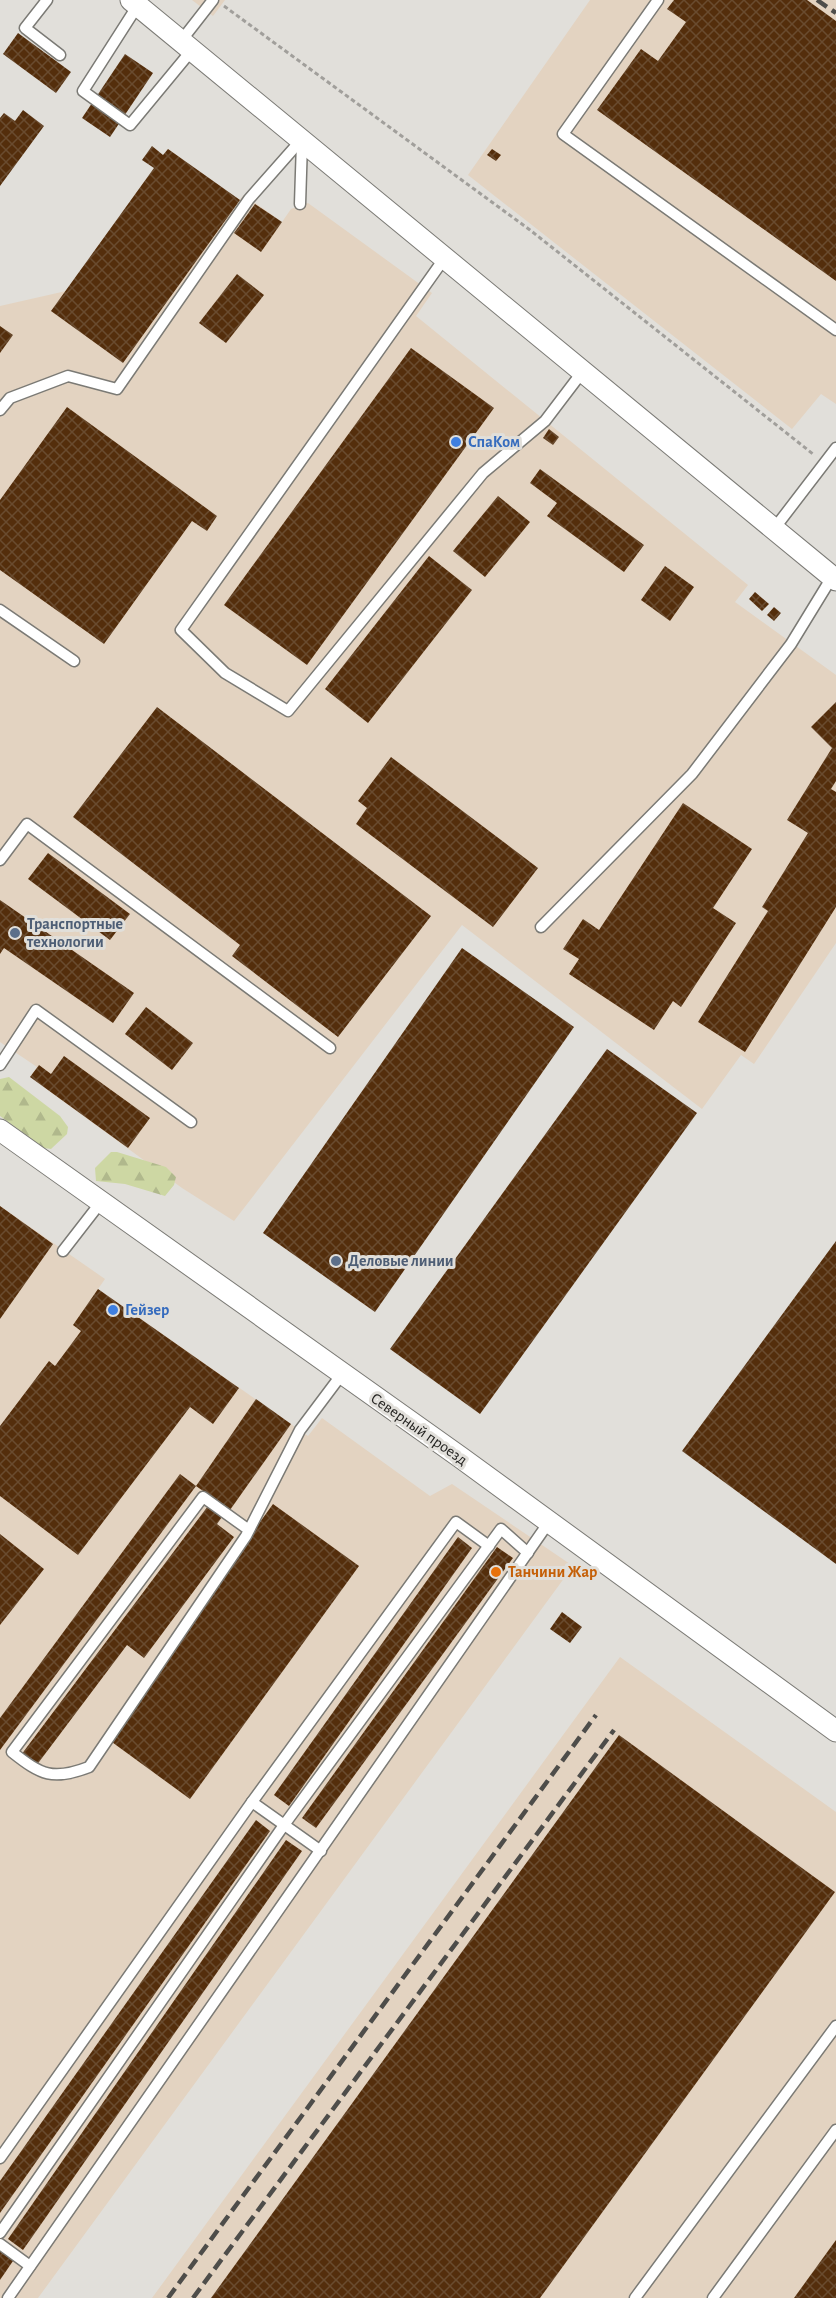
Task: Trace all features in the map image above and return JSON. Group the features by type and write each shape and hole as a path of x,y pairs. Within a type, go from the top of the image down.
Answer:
{"street":[{"path":"134,3 446,256 834,578"},
{"name":"Северный проезд","path":"0,1130 549,1522 836,1731"}],"lane":[{"path":"47,0 25,28 60,55"},
{"path":"658,0 563,134 836,330"},
{"path":"134,3 83,91 130,125 217,2"},
{"path":"300,204 302,138"},
{"path":"0,410 10,398 68,376 117,388 249,199 302,138"},
{"path":"446,256 181,630 225,673 288,711 483,473 545,421 583,371"},
{"path":"774,529 836,448"},
{"path":"541,927 692,774 791,644 834,578"},
{"path":"0,610 74,661"},
{"path":"0,860 27,824 330,1048"},
{"path":"0,1065 36,1010 191,1122"},
{"path":"63,1251 101,1202"},
{"path":"249,1530 202,1497 12,1752 35,1770 49,1775 67,1776 89,1767 249,1530 300,1430 342,1374"},
{"path":"0,2158 252,1802 456,1522 489,1546"},
{"path":"8,2298 549,1522"},
{"path":"0,2233 284,1825 501,1529 528,1553"},
{"path":"252,1802 321,1851"},
{"path":"635,2298 836,2026"},
{"path":"713,2298 836,2130"},
{"path":"0,2244 30,2266"}],"path":[{"path":"217,2 530,230 825,463"}],"shaded area":[{"path":"192,0 225,0 213,16"},
{"path":"590,0 836,0 836,404 821,394 792,429 468,175"},
{"path":"168,149 239,200 244,195 282,222 291,209 308,203 432,293 416,316 748,585 735,602 836,675 836,943 754,1064 741,1055 702,1109 462,925 234,1221 182,1188 30,1077 37,1067 0,1042 0,306 66,291"},
{"path":"0,1206 105,1279 98,1289 308,1436 322,1418 430,1496 452,1484 573,1566 38,2298 0,2298"},
{"path":"620,1657 836,1812 836,2298 152,2298"}],"green space":[{"path":"9,1077 60,1116 68,1127 67,1134 51,1149 44,1148 0,1116 0,1079"},
{"path":"111,1152 166,1167 176,1177 174,1185 165,1196 125,1184 96,1181 95,1168"}],"building":[{"path":"674,0 807,0 836,21 836,281 597,110 641,49 658,61 686,22 667,9"},
{"path":"18,33 71,72 56,93 3,54"},
{"path":"125,54 153,73 110,137 82,118"},
{"path":"23,110 44,126 0,186 0,118 4,113 15,121"},
{"path":"152,146 163,155 168,149 240,200 123,363 51,311 154,168 142,160"},
{"path":"492,149 501,155 496,161 487,155"},
{"path":"255,204 282,222 261,252 234,233"},
{"path":"237,274 264,295 226,343 199,323"},
{"path":"0,326 13,335 0,353"},
{"path":"411,348 494,408 307,665 224,605"},
{"path":"67,407 217,516 207,531 192,521 104,644 0,570 0,500"},
{"path":"549,429 559,437 553,445 543,438"},
{"path":"540,469 644,545 624,572 547,516 557,503 530,483"},
{"path":"498,496 530,522 485,577 453,551"},
{"path":"429,556 472,590 368,723 325,689"},
{"path":"665,566 694,587 670,621 641,600"},
{"path":"755,592 769,604 762,611 749,599"},
{"path":"774,607 781,613 774,621 767,615"},
{"path":"836,702 836,781 831,789 836,792 836,907 745,1052 698,1022 768,911 762,907 808,833 787,820 832,748 811,727"},
{"path":"157,707 431,916 338,1037 232,956 240,945 73,817"},
{"path":"391,757 538,868 493,927 356,824 367,808 358,801"},
{"path":"683,803 752,849 713,908 736,923 681,1007 673,1001 654,1030 569,974 579,959 563,949 583,919 599,930"},
{"path":"48,853 130,914 110,940 28,879"},
{"path":"0,900 134,993 113,1023 4,948 0,954"},
{"path":"462,948 574,1027 375,1312 263,1233"},
{"path":"146,1007 193,1043 172,1070 125,1034"},
{"path":"607,1049 697,1113 480,1414 390,1349"},
{"path":"64,1056 150,1118 128,1148 30,1077 39,1065 51,1074"},
{"path":"0,1206 53,1244 0,1319"},
{"path":"836,1241 836,1564 682,1451"},
{"path":"98,1289 239,1388 213,1424 190,1407 78,1555 0,1496 0,1426 49,1361 55,1366 81,1331 73,1325"},
{"path":"256,1399 291,1424 230,1510 196,1486"},
{"path":"180,1474 196,1486 0,1750 0,1718"},
{"path":"273,1504 359,1566 190,1799 105,1737"},
{"path":"208,1506 222,1517 217,1524 234,1537 144,1658 127,1645 36,1766 21,1755"},
{"path":"0,1534 44,1569 0,1625"},
{"path":"458,1537 472,1548 289,1806 274,1795"},
{"path":"497,1547 513,1558 316,1828 302,1818"},
{"path":"562,1612 582,1627 570,1643 550,1629"},
{"path":"619,1735 835,1892 540,2298 211,2298"},
{"path":"256,1820 270,1831 0,2213 0,2181"},
{"path":"286,1840 302,1851 23,2250 8,2239"},
{"path":"836,2240 836,2298 794,2298"},
{"path":"0,2251 13,2261 0,2280"}],"railway":[{"path":"817,0 836,13"},
{"path":"168,2298 596,1715"},
{"path":"193,2298 614,1730"}],"place":[{"name":"СпаКом","path":"456,442"},
{"name":"Транспортные технологии","path":"15,933"},
{"name":"Деловые линии","path":"336,1261"},
{"name":"Гейзер","path":"113,1310"},
{"name":"Танчини Жар","path":"496,1572"}]}
